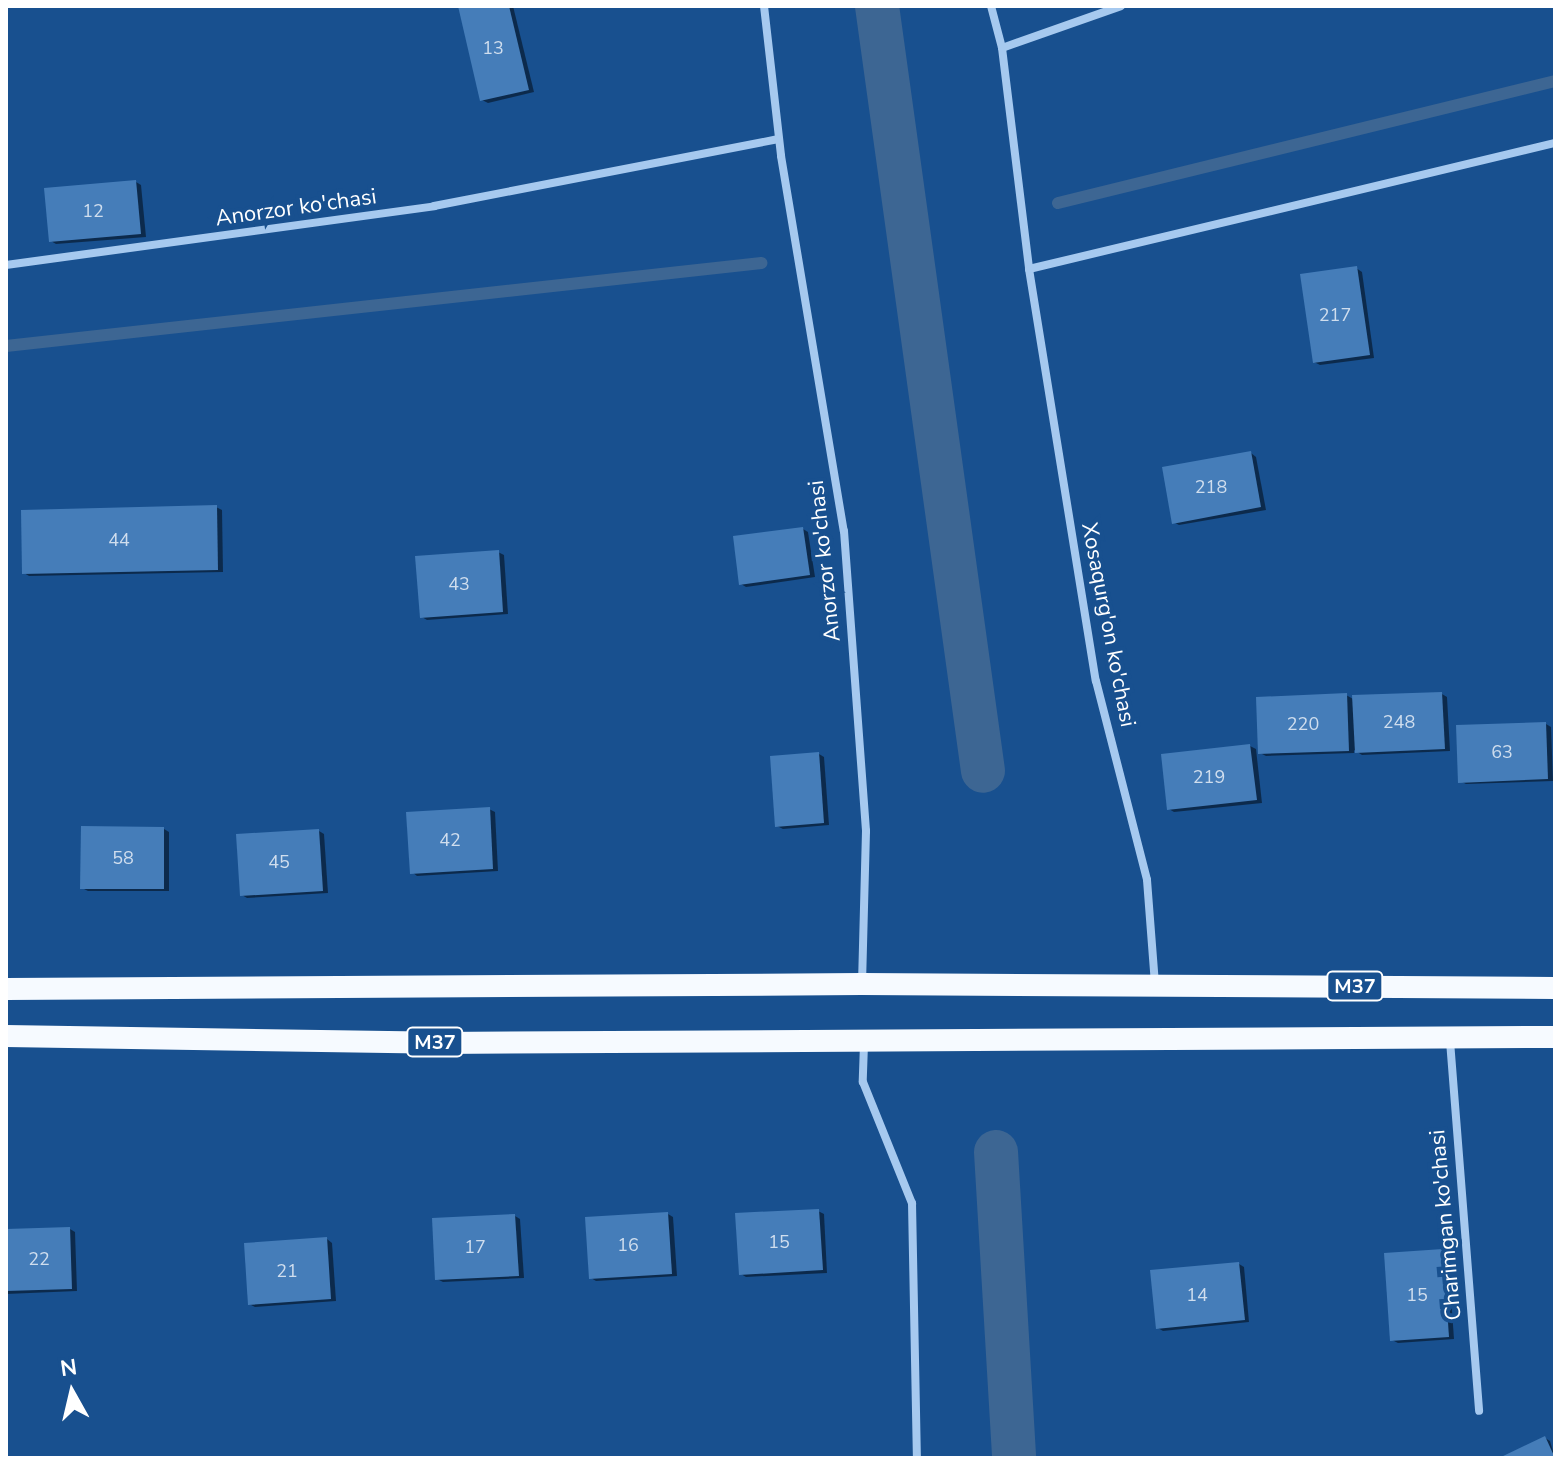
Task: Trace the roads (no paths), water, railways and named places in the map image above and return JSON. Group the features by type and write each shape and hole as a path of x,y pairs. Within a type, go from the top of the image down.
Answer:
{"highway":[{"name":"M37","path":"6,989 862,984 1555,988"},
{"name":"M37","path":"6,1036 438,1043 1555,1037"}],"street":[{"name":"Anorzor ko'chasi","path":"764,6 779,139 844,531 866,831 862,984"},
{"name":"Xosaqurg'on ko'chasi","path":"991,6 1002,48 1029,269 1096,681 1147,880 1155,985"},
{"path":"1002,48 1121,6"},
{"name":"Anorzor ko'chasi","path":"6,265 434,206 779,139"},
{"path":"1029,269 1555,143"},
{"name":"Charimgan ko'chasi","path":"1449,1036 1479,1411"},
{"path":"864,1040 863,1082 912,1203 917,1458"}],"waterway":[{"path":"877,6 983,771"},
{"path":"1058,203 1555,81"},
{"path":"6,346 761,263"},
{"path":"996,1152 1014,1458"}]}
